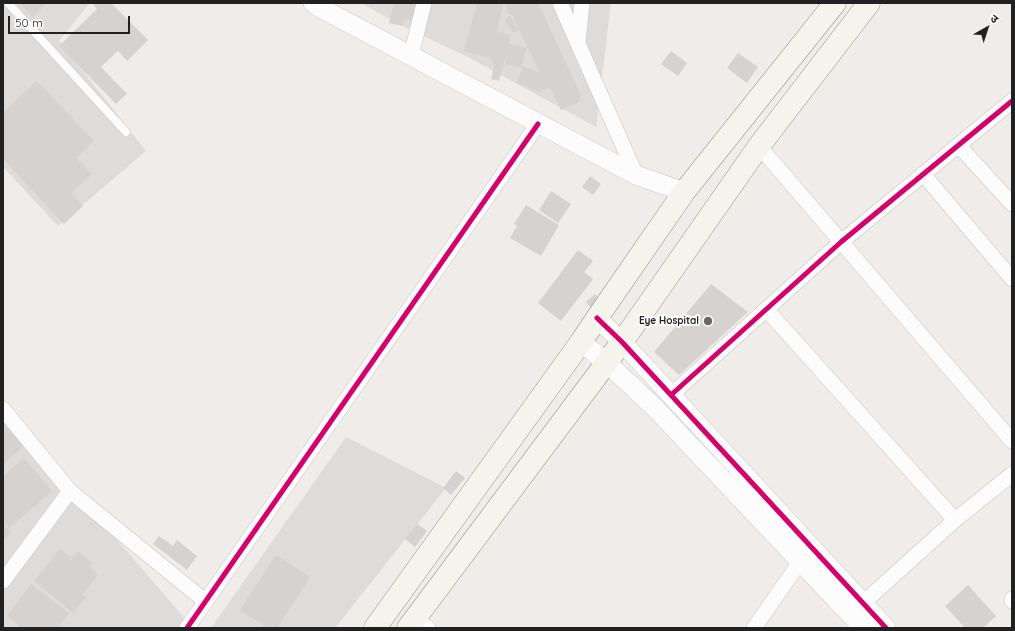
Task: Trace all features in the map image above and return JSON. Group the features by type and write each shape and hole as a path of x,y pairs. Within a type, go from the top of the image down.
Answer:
{"main road":[{"path":"375,628 581,342 596,318 684,192 835,3"},
{"path":"417,625 606,362 622,342 759,146 869,3"}],"street":[{"path":"411,56 424,3"},
{"path":"560,3 636,175"},
{"path":"577,43 582,3"},
{"path":"316,4 538,124 636,175 684,192"},
{"path":"671,395 841,242 1012,102"},
{"path":"187,628 538,124"},
{"path":"759,146 1012,441"},
{"path":"959,146 1012,204"},
{"path":"923,174 1012,279"},
{"path":"766,309 955,520"},
{"path":"596,318 622,342 886,628"},
{"path":"581,342 606,362 656,409 800,562 852,624 863,603 955,520 1012,474"},
{"path":"3,409 70,491 205,601"},
{"path":"3,582 70,491"},
{"path":"754,628 800,562"}],"lane":[{"path":"8,3 126,132"}],"shaded area":[{"path":"3,3 90,3 59,41 146,151 58,226 3,167"},
{"path":"361,3 611,3 596,127 466,56 408,29"},
{"path":"3,398 19,426 193,628 3,628"},
{"path":"346,437 446,488 335,628 211,628"}],"building":[{"path":"20,3 47,3 33,17"},
{"path":"92,3 111,3 148,40 127,61 118,51 101,67 127,94 116,104 59,46 97,9"},
{"path":"394,3 419,3 415,21 405,19 403,26 389,23"},
{"path":"477,3 504,3 497,31 511,35 509,44 526,48 522,68 505,64 508,48 499,81 491,79 494,66 490,58 464,51"},
{"path":"505,3 538,3 581,95 579,102 561,110 550,87 539,92 517,83 523,66 540,73 512,15 509,14"},
{"path":"510,16 519,30 513,33 505,20"},
{"path":"671,51 687,63 678,76 661,64"},
{"path":"738,53 758,67 747,83 727,68"},
{"path":"37,81 94,141 76,158 92,174 71,193 83,206 64,224 3,159 3,112"},
{"path":"590,176 601,184 593,195 582,187"},
{"path":"551,191 571,204 558,223 539,210"},
{"path":"526,205 559,225 541,256 510,238 517,226 514,224"},
{"path":"578,250 593,261 584,272 593,279 561,321 538,303"},
{"path":"711,284 748,312 679,375 654,352"},
{"path":"595,294 600,300 591,308 586,302"},
{"path":"3,422 23,447 3,464"},
{"path":"24,458 52,491 9,528 3,521 3,476"},
{"path":"456,471 465,478 451,495 443,488"},
{"path":"3,524 11,532 3,541"},
{"path":"417,524 427,531 415,547 405,539"},
{"path":"159,536 173,546 177,540 197,556 187,570 153,544"},
{"path":"60,549 72,558 78,551 92,562 89,567 98,575 83,594 86,597 73,613 34,581"},
{"path":"276,555 310,577 277,628 268,628 240,610"},
{"path":"31,584 69,613 58,628 22,628 7,616"},
{"path":"968,585 996,616 983,628 965,628 945,606"}],"cycle path":[{"path":"671,395 841,242 1012,101"},
{"path":"187,628 538,124"},
{"path":"597,318 622,342 886,628"}],"place":[{"name":"Eye Hospital","path":"708,321"}]}
